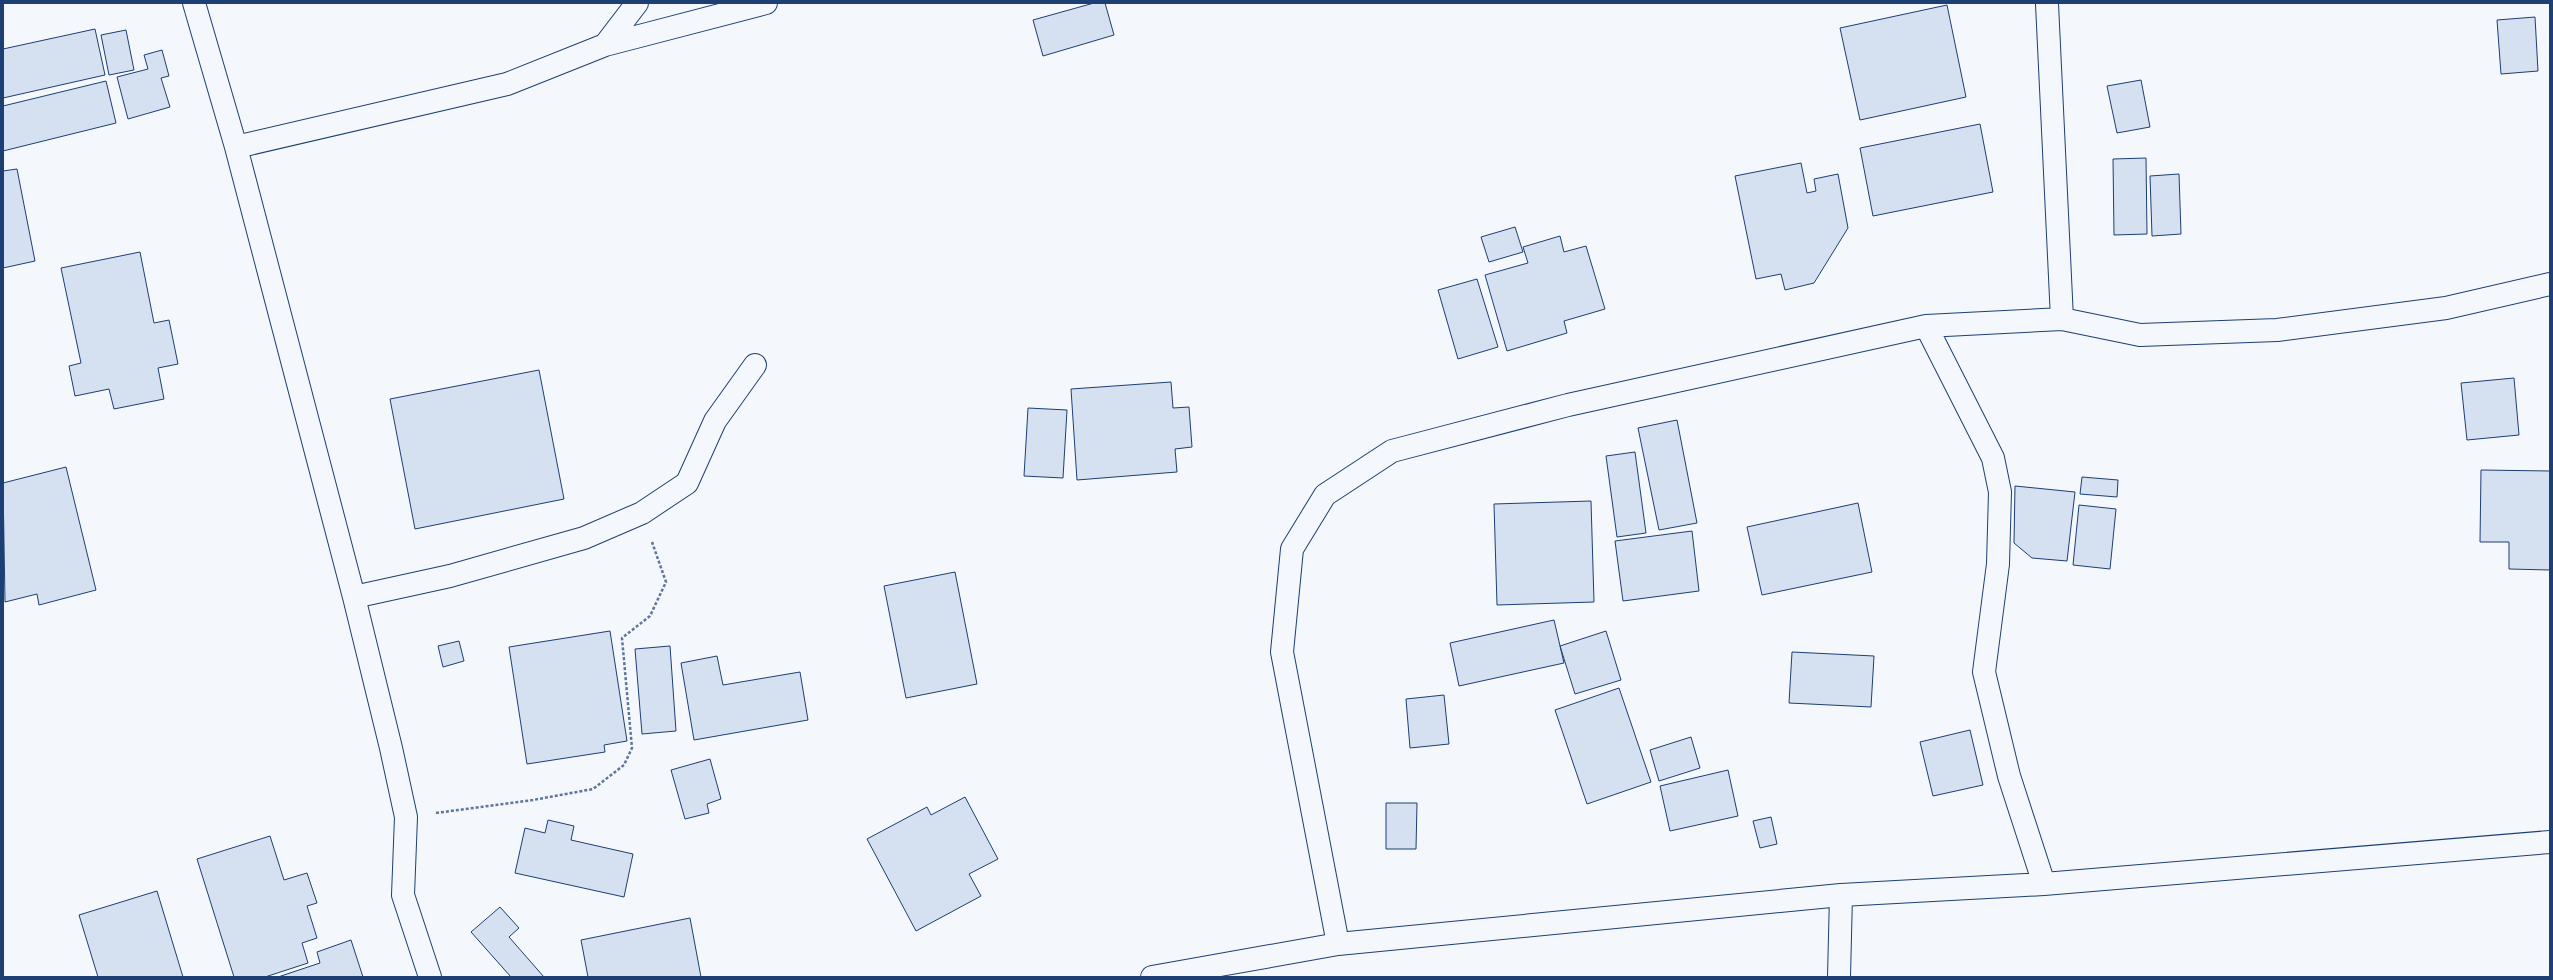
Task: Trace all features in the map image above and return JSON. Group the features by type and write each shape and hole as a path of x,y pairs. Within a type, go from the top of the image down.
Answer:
{"street":[{"path":"194,3 236,146 354,597 406,817 403,895 430,977"},
{"path":"605,46 637,3"},
{"path":"236,146 507,84 605,46 766,3"},
{"path":"2047,4 2062,319"},
{"path":"1338,944 1282,652 1292,549 1326,495 1392,451 1568,405 1926,326 2062,319 2140,335 2277,330 2446,308 2550,284"},
{"path":"1926,326 1993,458 1998,485 1998,564 1984,672 2009,776 2044,884"},
{"path":"354,597 450,576 584,538 642,513 687,483 715,421 755,365"},
{"path":"1152,977 1225,971 1338,944 1842,895 2044,884 2550,842"},
{"path":"1839,977 1842,895"}],"path":[{"path":"406,817 533,800 593,789 624,765 632,748 622,638 650,616 666,582 642,513"}],"building":[{"path":"1094,3 1105,3 1114,35 1043,56 1033,20"},
{"path":"1947,5 1966,97 1860,120 1840,28"},
{"path":"2535,17 2538,71 2501,74 2497,20"},
{"path":"95,29 105,75 3,98 3,49"},
{"path":"126,30 134,70 109,75 101,35"},
{"path":"162,50 169,76 161,78 170,107 128,119 117,77 148,69 144,55"},
{"path":"2141,80 2150,127 2117,133 2107,86"},
{"path":"106,81 116,123 3,151 3,106"},
{"path":"1980,124 1993,192 1873,216 1860,148"},
{"path":"2146,158 2147,234 2114,235 2113,159"},
{"path":"1801,163 1807,193 1816,191 1814,179 1838,174 1848,228 1814,283 1785,290 1781,274 1756,279 1735,176"},
{"path":"17,169 35,261 3,268 3,171"},
{"path":"2179,174 2181,234 2152,236 2150,176"},
{"path":"1515,227 1523,252 1489,262 1481,237"},
{"path":"1560,236 1564,252 1586,246 1605,309 1564,321 1567,333 1507,351 1485,275 1528,263 1523,247"},
{"path":"140,252 154,323 169,320 178,364 158,368 164,399 114,409 109,389 75,396 69,366 81,363 61,268"},
{"path":"1477,279 1498,347 1458,359 1438,290"},
{"path":"539,370 564,499 415,529 390,399"},
{"path":"2514,378 2519,435 2467,440 2461,383"},
{"path":"1171,382 1173,408 1189,407 1192,447 1175,449 1177,472 1077,480 1071,389"},
{"path":"1028,408 1067,410 1063,478 1024,476"},
{"path":"1677,420 1697,523 1659,530 1638,428"},
{"path":"1635,452 1646,533 1617,537 1606,456"},
{"path":"66,467 96,590 39,605 37,594 5,602 3,483"},
{"path":"2481,470 2550,471 2550,570 2509,569 2509,542 2480,542"},
{"path":"2082,477 2118,480 2117,497 2080,494"},
{"path":"2015,486 2075,492 2067,561 2032,558 2014,543"},
{"path":"1591,501 1594,602 1497,605 1494,504"},
{"path":"1858,503 1872,572 1762,595 1747,527"},
{"path":"2079,505 2116,509 2110,569 2073,565"},
{"path":"1692,531 1699,591 1623,601 1615,541"},
{"path":"955,572 977,684 906,698 884,586"},
{"path":"1554,620 1564,663 1459,686 1450,643"},
{"path":"610,631 627,741 604,745 605,752 527,764 509,647"},
{"path":"1606,631 1621,680 1575,694 1560,646"},
{"path":"459,641 464,661 443,667 438,646"},
{"path":"670,646 676,731 642,734 635,649"},
{"path":"1792,652 1874,656 1871,707 1789,703"},
{"path":"717,656 723,685 800,672 808,720 694,740 681,663"},
{"path":"1619,688 1651,782 1587,804 1555,710"},
{"path":"1444,695 1449,744 1410,748 1406,699"},
{"path":"1970,730 1983,785 1933,796 1920,742"},
{"path":"1691,737 1700,768 1659,781 1650,750"},
{"path":"710,759 721,799 707,804 709,813 685,819 671,770"},
{"path":"1728,770 1738,816 1670,831 1660,786"},
{"path":"965,797 998,859 969,874 981,896 916,931 867,839 927,807 931,815"},
{"path":"1386,803 1417,803 1416,849 1386,849"},
{"path":"1771,817 1777,844 1760,848 1753,821"},
{"path":"548,820 574,826 571,840 633,854 624,897 515,873 525,828 545,833"},
{"path":"270,836 284,880 307,873 317,903 307,906 317,938 302,943 308,963 265,977 234,977 197,859"},
{"path":"157,891 183,977 98,977 79,915"},
{"path":"500,907 519,928 509,937 544,977 511,977 471,932"},
{"path":"690,918 701,977 588,977 581,940"},
{"path":"351,940 363,977 278,977 320,963 317,952"}]}
